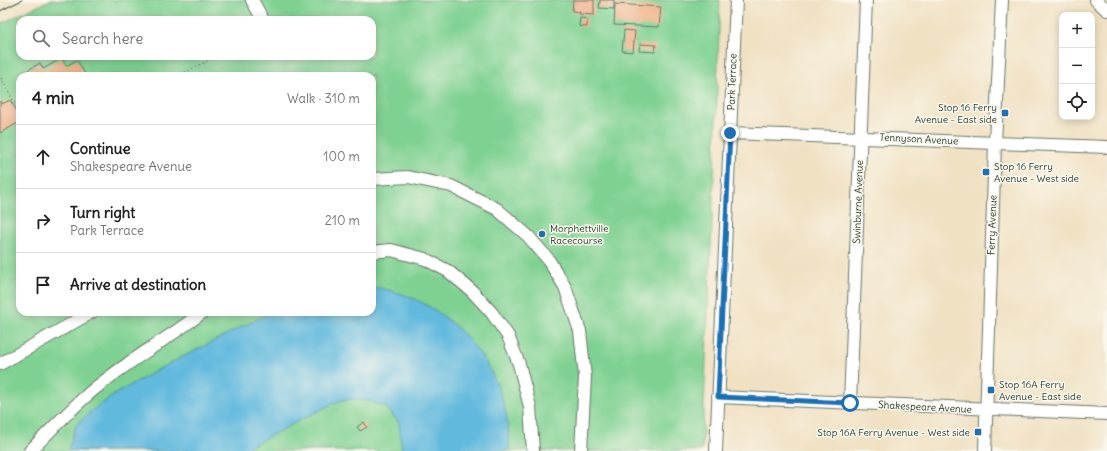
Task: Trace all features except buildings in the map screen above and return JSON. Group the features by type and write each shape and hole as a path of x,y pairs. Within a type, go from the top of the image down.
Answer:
{"street":[{"path":"252,0 261,16"},
{"name":"Park Terrace","path":"716,451 736,0"},
{"name":"Swinburne Avenue","path":"850,403 866,0"},
{"name":"Ferry Avenue","path":"985,451 995,143 1002,0"},
{"path":"1096,0 1107,10"},
{"name":"Tennyson Avenue","path":"730,133 1107,147"},
{"path":"376,179 408,177 451,186 497,209 528,236 548,259 565,287 580,331 585,377 581,451"},
{"path":"376,252 392,250 425,259 448,271 472,291 492,314 508,336 519,364 530,407 533,451"},
{"path":"0,364 85,316"},
{"path":"30,451 97,386 198,316"},
{"name":"Shakespeare Avenue","path":"718,397 1107,414"}],"path":[{"path":"186,72 209,60"},
{"path":"0,78 16,106"}],"green space":[{"name":"Morphettville Racecourse","path":"50,0 720,0 702,451 0,451 0,24 16,16 16,60 376,60 376,16 17,16"}],"water":[{"path":"376,288 400,293 427,305 451,322 471,343 488,367 500,393 507,422 509,451 402,451 399,423 386,407 368,401 354,399 342,400 328,406 241,451 68,451 76,425 94,409 117,393 159,369 263,316 376,316"}],"tram line":[{"path":"0,11 22,0"}],"place":[{"name":"Stop 16 Ferry Avenue - East side","path":"1005,113"},
{"name":"Stop 16 Ferry Avenue - West side","path":"986,172"},
{"name":"Morphettville Racecourse","path":"542,234"},
{"name":"Stop 16A Ferry Avenue - East side","path":"991,390"},
{"name":"Stop 16A Ferry Avenue - West side","path":"978,432"}],"route":[{"path":"730,133 718,397 850,403"}]}
